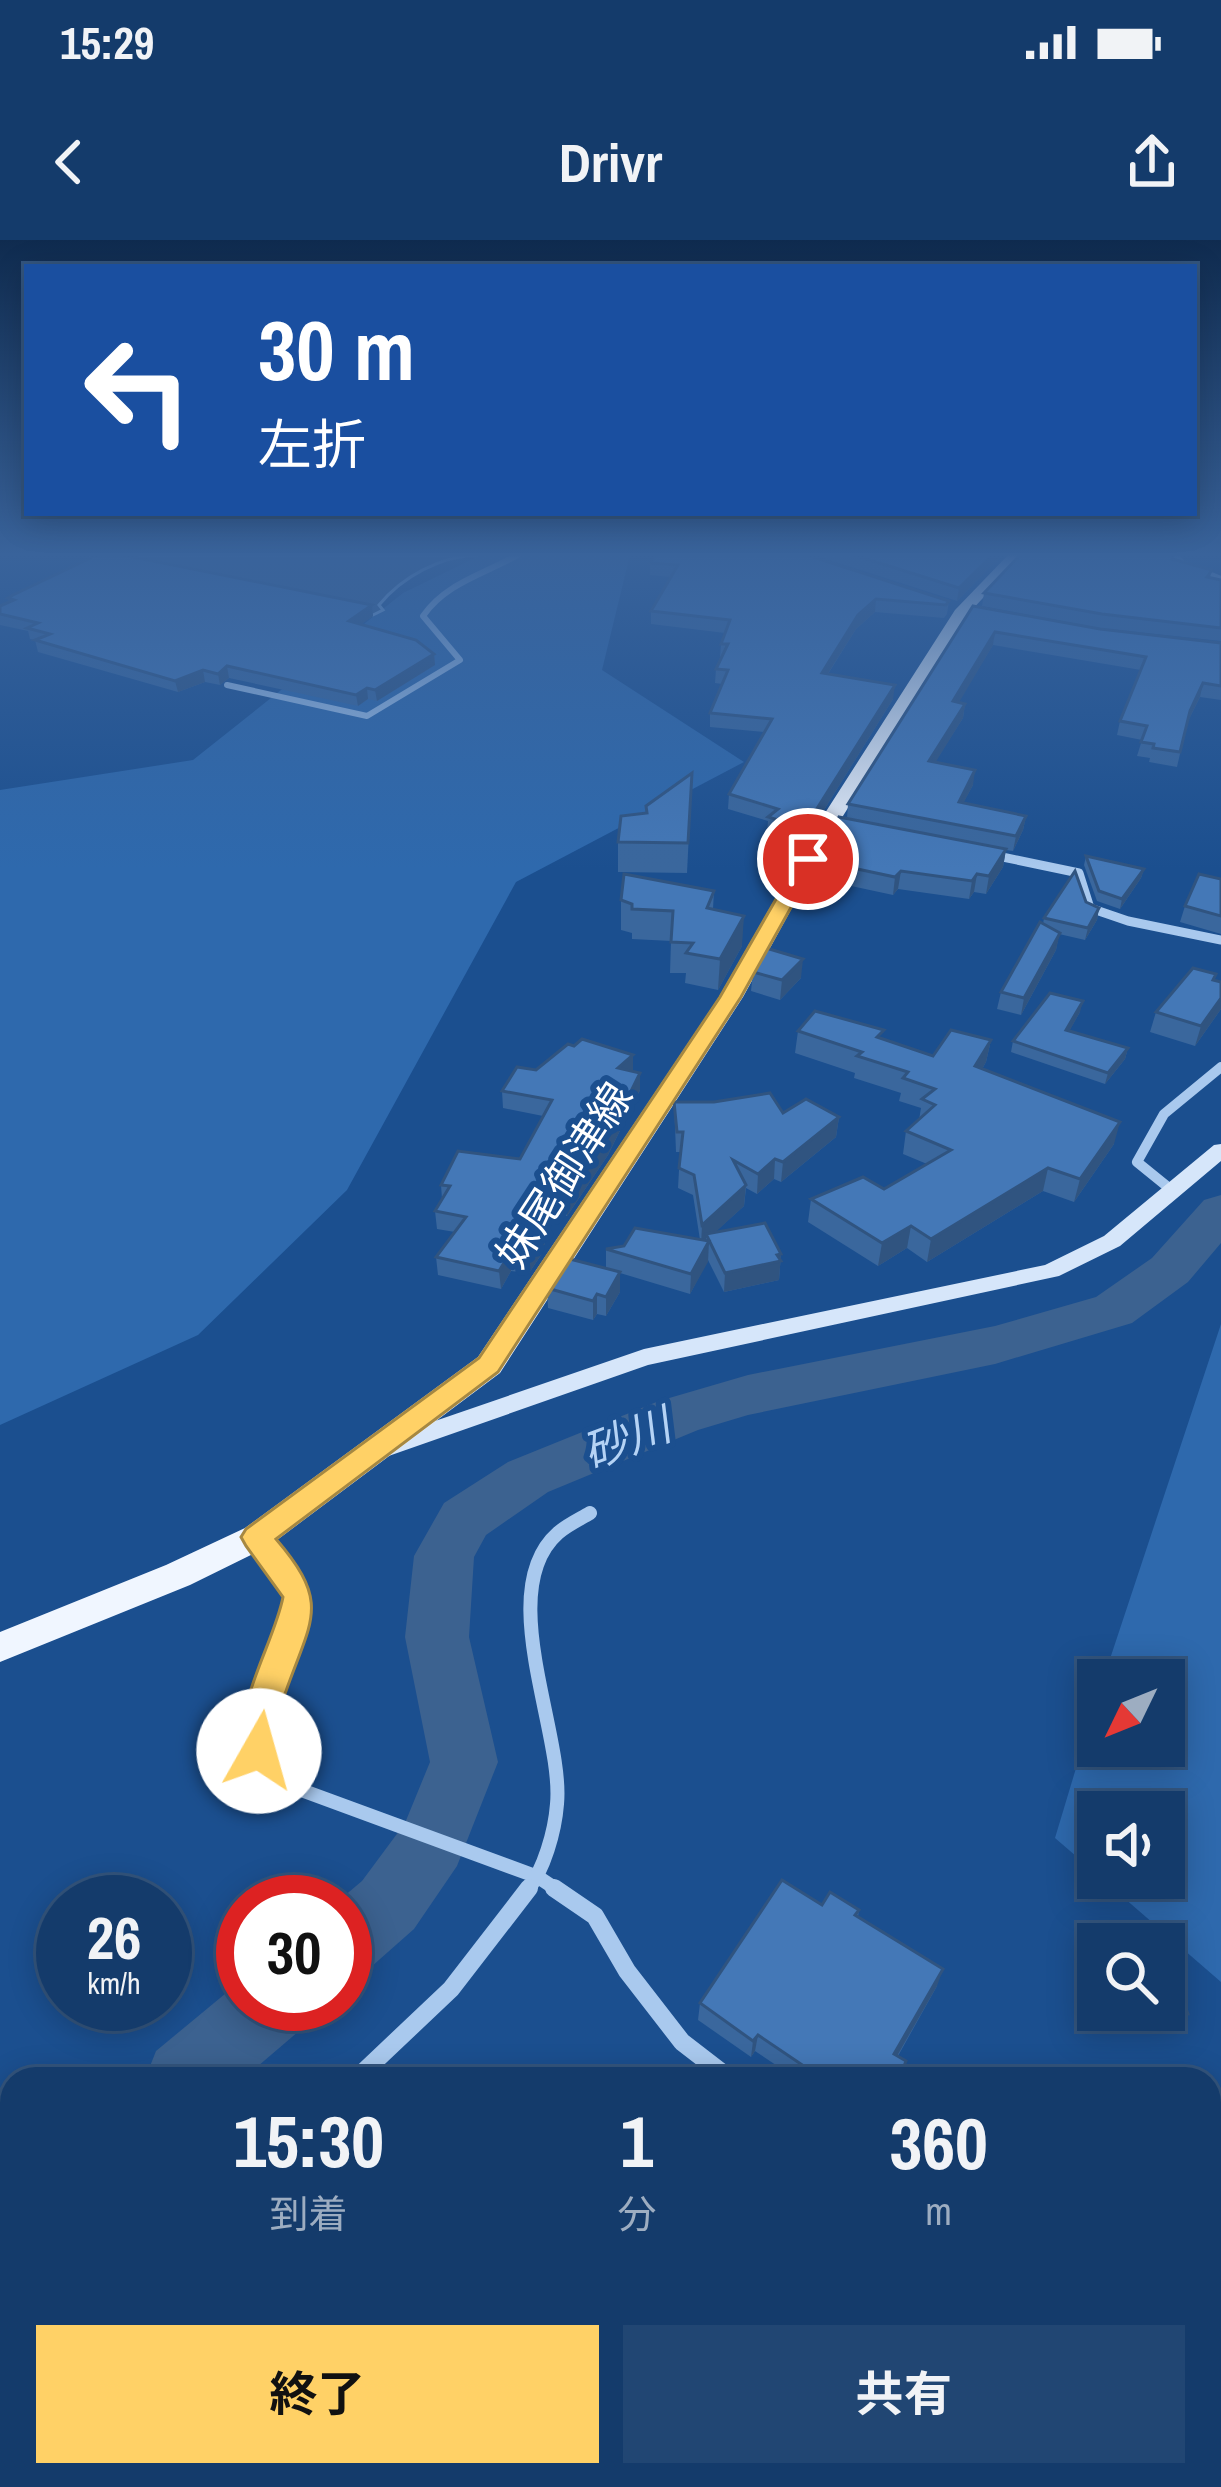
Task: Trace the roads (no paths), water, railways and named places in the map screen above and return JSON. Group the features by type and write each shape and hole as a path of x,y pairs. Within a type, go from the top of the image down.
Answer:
{"main road":[{"name":"妹尾御津線","path":"0,1647 178,1575 256,1537 489,1365 731,997 934,660"}],"street":[{"path":"227,685 367,716 460,660"},
{"path":"974,850 1079,873 1090,908 1128,921 1221,940"},
{"path":"1174,1192 1137,1162 1163,1114 1221,1066"},
{"path":"378,1451 644,1358 1051,1271 1112,1241 1221,1150"},
{"path":"369,2067 451,1989 538,1877 558,1802 531,1629 536,1567 556,1534 590,1514"},
{"path":"256,1537 292,1579 298,1597 294,1624 256,1726 259,1751 271,1771 293,1787 330,1802 538,1877 595,1916 627,1971 682,2042 714,2067"}],"waterway":[{"name":"砂川","path":"372,1919 388,1905 432,1843 464,1762 437,1637 444,1556 465,1519 528,1477 679,1415 748,1395 995,1345 1114,1310 1170,1270 1221,1211"},
{"name":"砂川","path":"198,2067 240,2031"}]}
